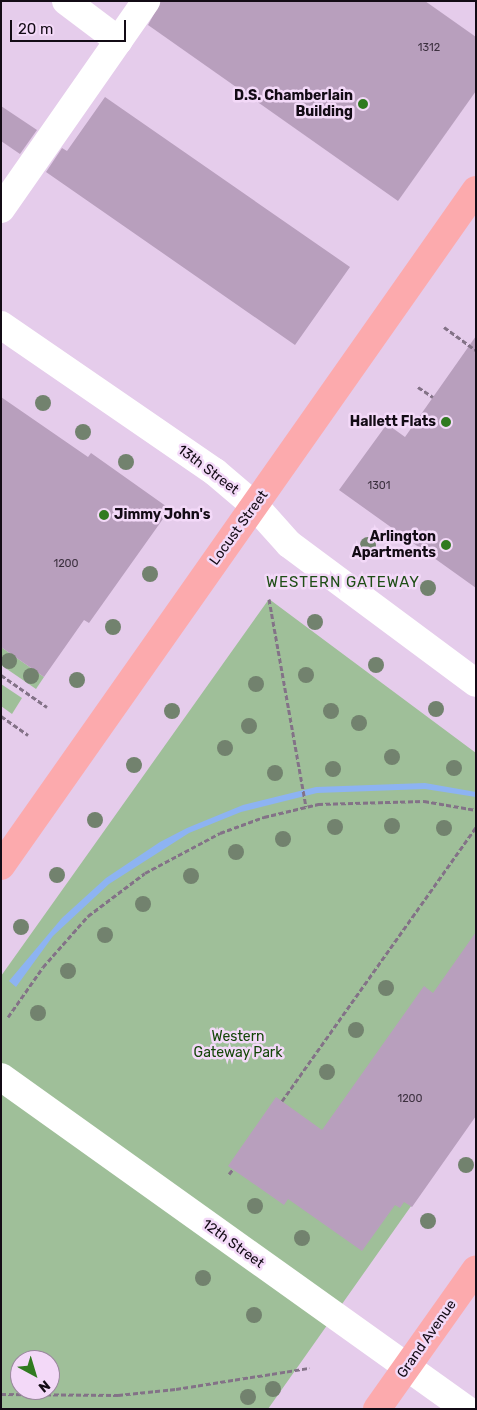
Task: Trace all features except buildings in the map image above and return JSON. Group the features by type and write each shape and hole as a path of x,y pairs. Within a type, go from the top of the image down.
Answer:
{"main road":[{"name":"Locust Street","path":"1,866 476,190"},
{"name":"Grand Avenue","path":"377,1409 476,1269"}],"street":[{"path":"66,1 119,41"},
{"path":"1,209 146,1"},
{"name":"13th Street","path":"1,325 214,472 255,506 296,549 476,683"},
{"name":"12th Street","path":"1,1077 466,1409"}],"path":[{"path":"444,327 476,350"},
{"path":"418,387 433,397"},
{"path":"268,599 306,807"},
{"path":"1,675 47,707"},
{"path":"1,716 28,735"},
{"path":"8,1018 62,943 117,892 194,844 245,824 306,807 354,801 424,801 476,810"},
{"path":"282,1101 476,827"},
{"path":"229,1174 233,1169"},
{"path":"1,1394 118,1395 176,1390 309,1368"}],"green space":[{"name":"Western Gateway Park","path":"269,599 476,753 476,1114 268,1409 1,1409 1,976"},
{"path":"1,647 44,677 36,689 1,665"},
{"path":"1,684 22,698 12,714 1,706"}],"water":[{"path":"425,783 476,792 476,797 425,789 317,793 241,812 189,833 109,884 53,936 16,987 9,981 62,918 106,878 160,842 187,828 243,805 316,787"}],"place":[{"name":"D.S. Chamberlain Building","path":"363,104"},
{"name":"Hallett Flats","path":"446,422"},
{"name":"Jimmy John's","path":"104,515"},
{"name":"Arlington Apartments","path":"446,545"}],"district":[{"name":"WESTERN GATEWAY","path":"343,583"}]}
